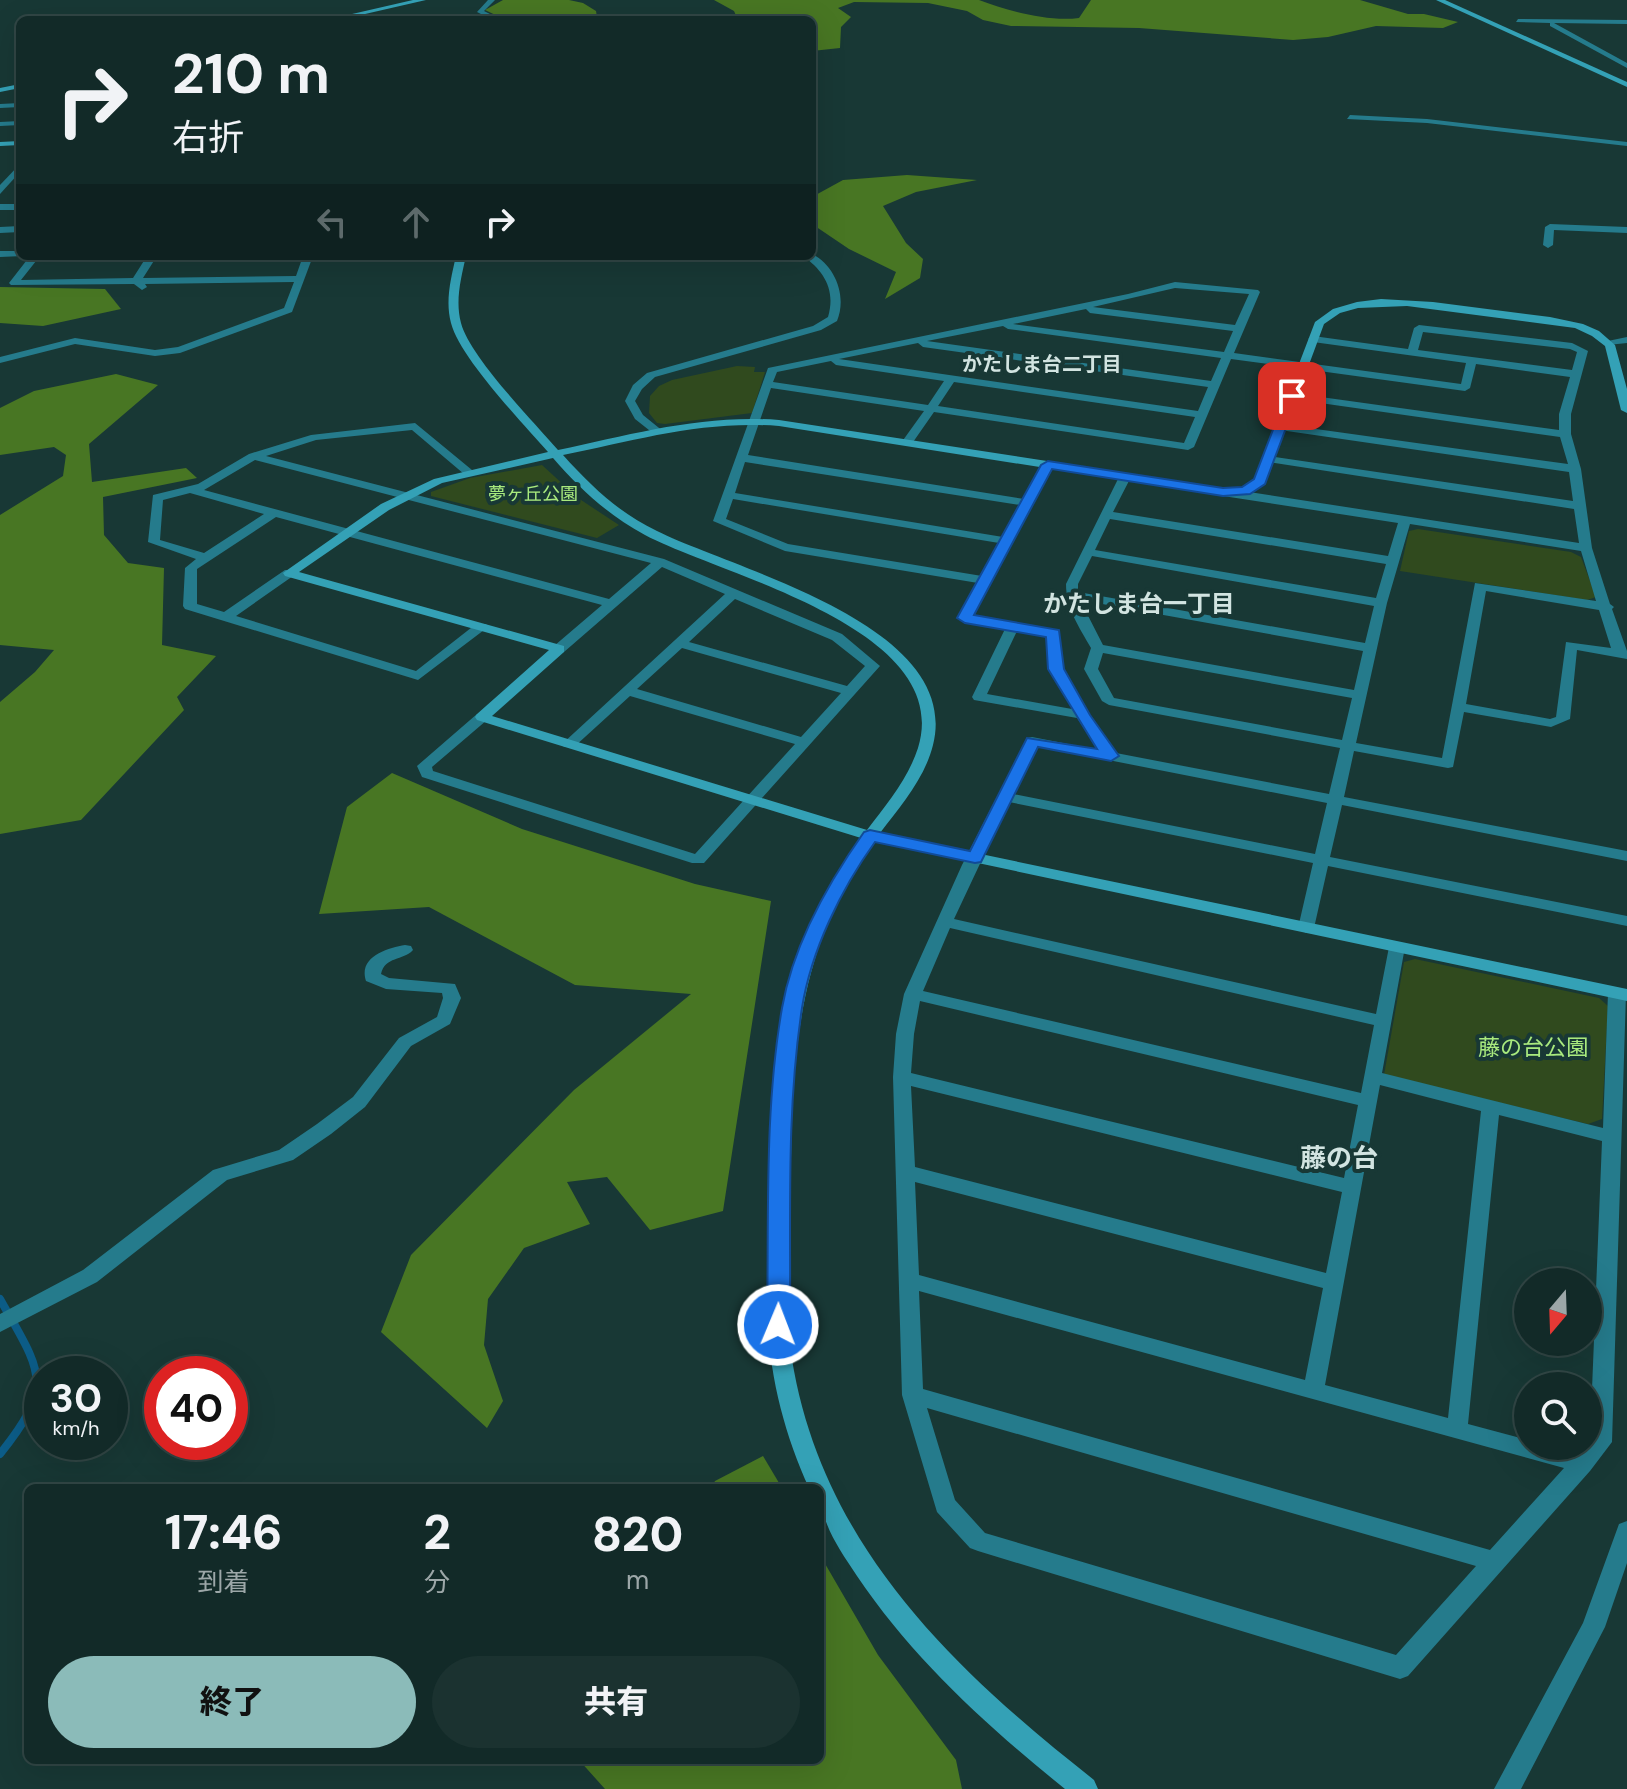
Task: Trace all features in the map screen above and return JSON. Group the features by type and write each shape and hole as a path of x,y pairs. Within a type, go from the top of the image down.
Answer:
{"street":[{"path":"348,16 423,0"},
{"path":"490,16 479,11 492,0"},
{"path":"1439,0 1627,85"},
{"path":"1518,21 1627,22"},
{"path":"1614,22 1627,33"},
{"path":"1547,23 1627,66"},
{"path":"1350,117 1427,121 1627,144"},
{"path":"2,187 16,166"},
{"path":"1548,245 1550,227 1627,230"},
{"path":"658,432 639,417 630,401 637,387 651,375 817,328 833,319 837,310 828,272 822,262 816,259"},
{"path":"32,260 14,283 298,279"},
{"path":"136,281 149,260"},
{"path":"0,360 75,341 155,353 192,347 288,310 306,260"},
{"path":"460,260 451,301 458,334 556,453 615,512 682,549 834,610 868,630 893,651 916,679 927,707 928,740 912,776 856,855 814,934 792,1006 782,1105 778,1325 784,1371 805,1451 819,1484"},
{"path":"136,281 145,290"},
{"path":"768,384 1188,447 1255,292 1175,285 772,370 719,521 785,547 985,580"},
{"path":"1223,492 1246,491 1256,486 1320,322 1330,314 1357,306 1395,303 1560,322 1587,329 1608,342 1612,349 1627,410"},
{"path":"1077,308 1239,329"},
{"path":"996,324 1465,388 1472,360"},
{"path":"1412,353 1419,328 1572,346 1583,351 1565,414 1565,434 1575,469 1586,548 1623,654 1571,645 1563,719 1551,723 1459,707"},
{"path":"1313,339 1575,374"},
{"path":"1608,342 1627,340"},
{"path":"909,342 1215,385"},
{"path":"823,360 1202,415"},
{"path":"907,443 951,379"},
{"path":"1292,396 1565,434"},
{"path":"226,617 348,532 406,496 468,472 708,422 755,421 1586,548"},
{"path":"206,558 154,542 157,498 202,487 253,456 315,437 415,426 468,472"},
{"path":"1280,427 1575,469"},
{"path":"253,456 660,562 837,637 873,666 698,860 427,774 424,766 660,562"},
{"path":"742,458 1027,503"},
{"path":"1268,459 1580,506"},
{"path":"1048,465 965,618 1053,634 1056,669 1082,715 1111,756"},
{"path":"1125,477 1072,584 1071,595 1072,604 1098,648 1091,669 1109,701 1448,764 1480,586 1607,607"},
{"path":"191,490 612,604"},
{"path":"728,495 1007,541"},
{"path":"275,512 191,568 190,606 418,676 481,627"},
{"path":"1107,515 1394,561"},
{"path":"1306,928 1381,603 1405,520"},
{"path":"1088,552 1381,603"},
{"path":"289,573 559,649"},
{"path":"569,744 733,594"},
{"path":"1071,595 1371,648"},
{"path":"1013,626 979,697 1082,715"},
{"path":"679,643 850,691"},
{"path":"1098,648 1360,695"},
{"path":"627,691 804,742"},
{"path":"482,717 870,836 975,858 1306,928 1622,994 1612,1137 1601,1442 1400,1668 978,1541 945,1505 913,1395 902,1077 905,1034 913,994 975,858 1032,741 1627,856"},
{"path":"1006,797 1627,921"},
{"path":"945,922 1383,1021"},
{"path":"1314,1390 1397,947"},
{"path":"0,1324 90,1276 220,1175 286,1155 359,1102 405,1042 444,1020 452,998 449,988 386,983 372,977 380,958 405,950"},
{"path":"913,994 1368,1101"},
{"path":"902,1077 1352,1187"},
{"path":"1372,1077 1612,1137"},
{"path":"1457,1430 1491,1107"},
{"path":"905,1172 1334,1283"},
{"path":"909,1280 1582,1464"},
{"path":"913,1395 1493,1561"},
{"path":"824,1495 850,1547 894,1613 967,1693 1085,1789"},
{"path":"1507,1789 1593,1627 1627,1531"}],"green space":[{"path":"503,0 569,0 583,3 596,11 597,16 498,16 485,10"},
{"path":"714,0 979,0 1028,15 1067,19 1079,18 1091,0 1360,0 1408,14 1424,14 1458,22 1443,28 1376,26 1328,37 1293,40 1139,28 1011,26 983,20 967,11 928,3 854,2 838,8 851,17 841,27 840,48 816,51 816,16 736,16 734,11"},
{"path":"907,175 977,180 916,192 883,206 906,243 923,259 920,278 885,299 896,272 849,249 816,227 816,195 843,180"},
{"path":"0,287 105,289 121,309 43,326 0,323"},
{"path":"737,366 755,367 754,372 765,372 752,413 665,424 657,423 649,413 650,396 659,386 672,380"},
{"path":"116,374 158,385 89,444 92,482 186,468 197,478 103,497 104,535 128,563 164,568 162,645 216,656 177,697 184,710 81,820 0,834 0,702 35,672 54,650 0,645 0,515 63,476 66,455 54,447 0,455 0,408 34,391"},
{"name":"夢ヶ丘公園","path":"542,465 578,498 619,525 597,538 431,496 431,492 470,478"},
{"path":"1418,529 1571,552 1581,557 1596,597 1587,600 1400,571 1409,531"},
{"path":"392,773 522,829 695,884 771,901 723,1211 650,1230 607,1177 567,1182 590,1224 524,1248 488,1299 484,1345 503,1401 487,1428 381,1332 411,1255 574,1090 691,994 575,985 429,907 319,914 347,807"},
{"name":"藤の台公園","path":"1415,959 1599,998 1608,1006 1602,1119 1588,1124 1384,1075 1404,962"},
{"path":"763,1456 780,1484 713,1484"},
{"path":"824,1562 878,1655 956,1760 962,1789 605,1789 583,1764 824,1764"}],"waterway":[{"path":"0,1299 25,1344 36,1378 29,1411 0,1454"}],"district":[{"name":"かたしま台二丁目","path":"1042,364"},
{"name":"かたしま台一丁目","path":"1139,604"},
{"name":"藤の台","path":"1339,1158"}],"route":[{"path":"778,1325 782,1105 792,1006 814,934 856,855 870,836 975,858 1032,741 1111,756 1082,715 1056,669 1053,634 965,618 1048,465 1223,492 1246,491 1260,481 1292,396"}]}
